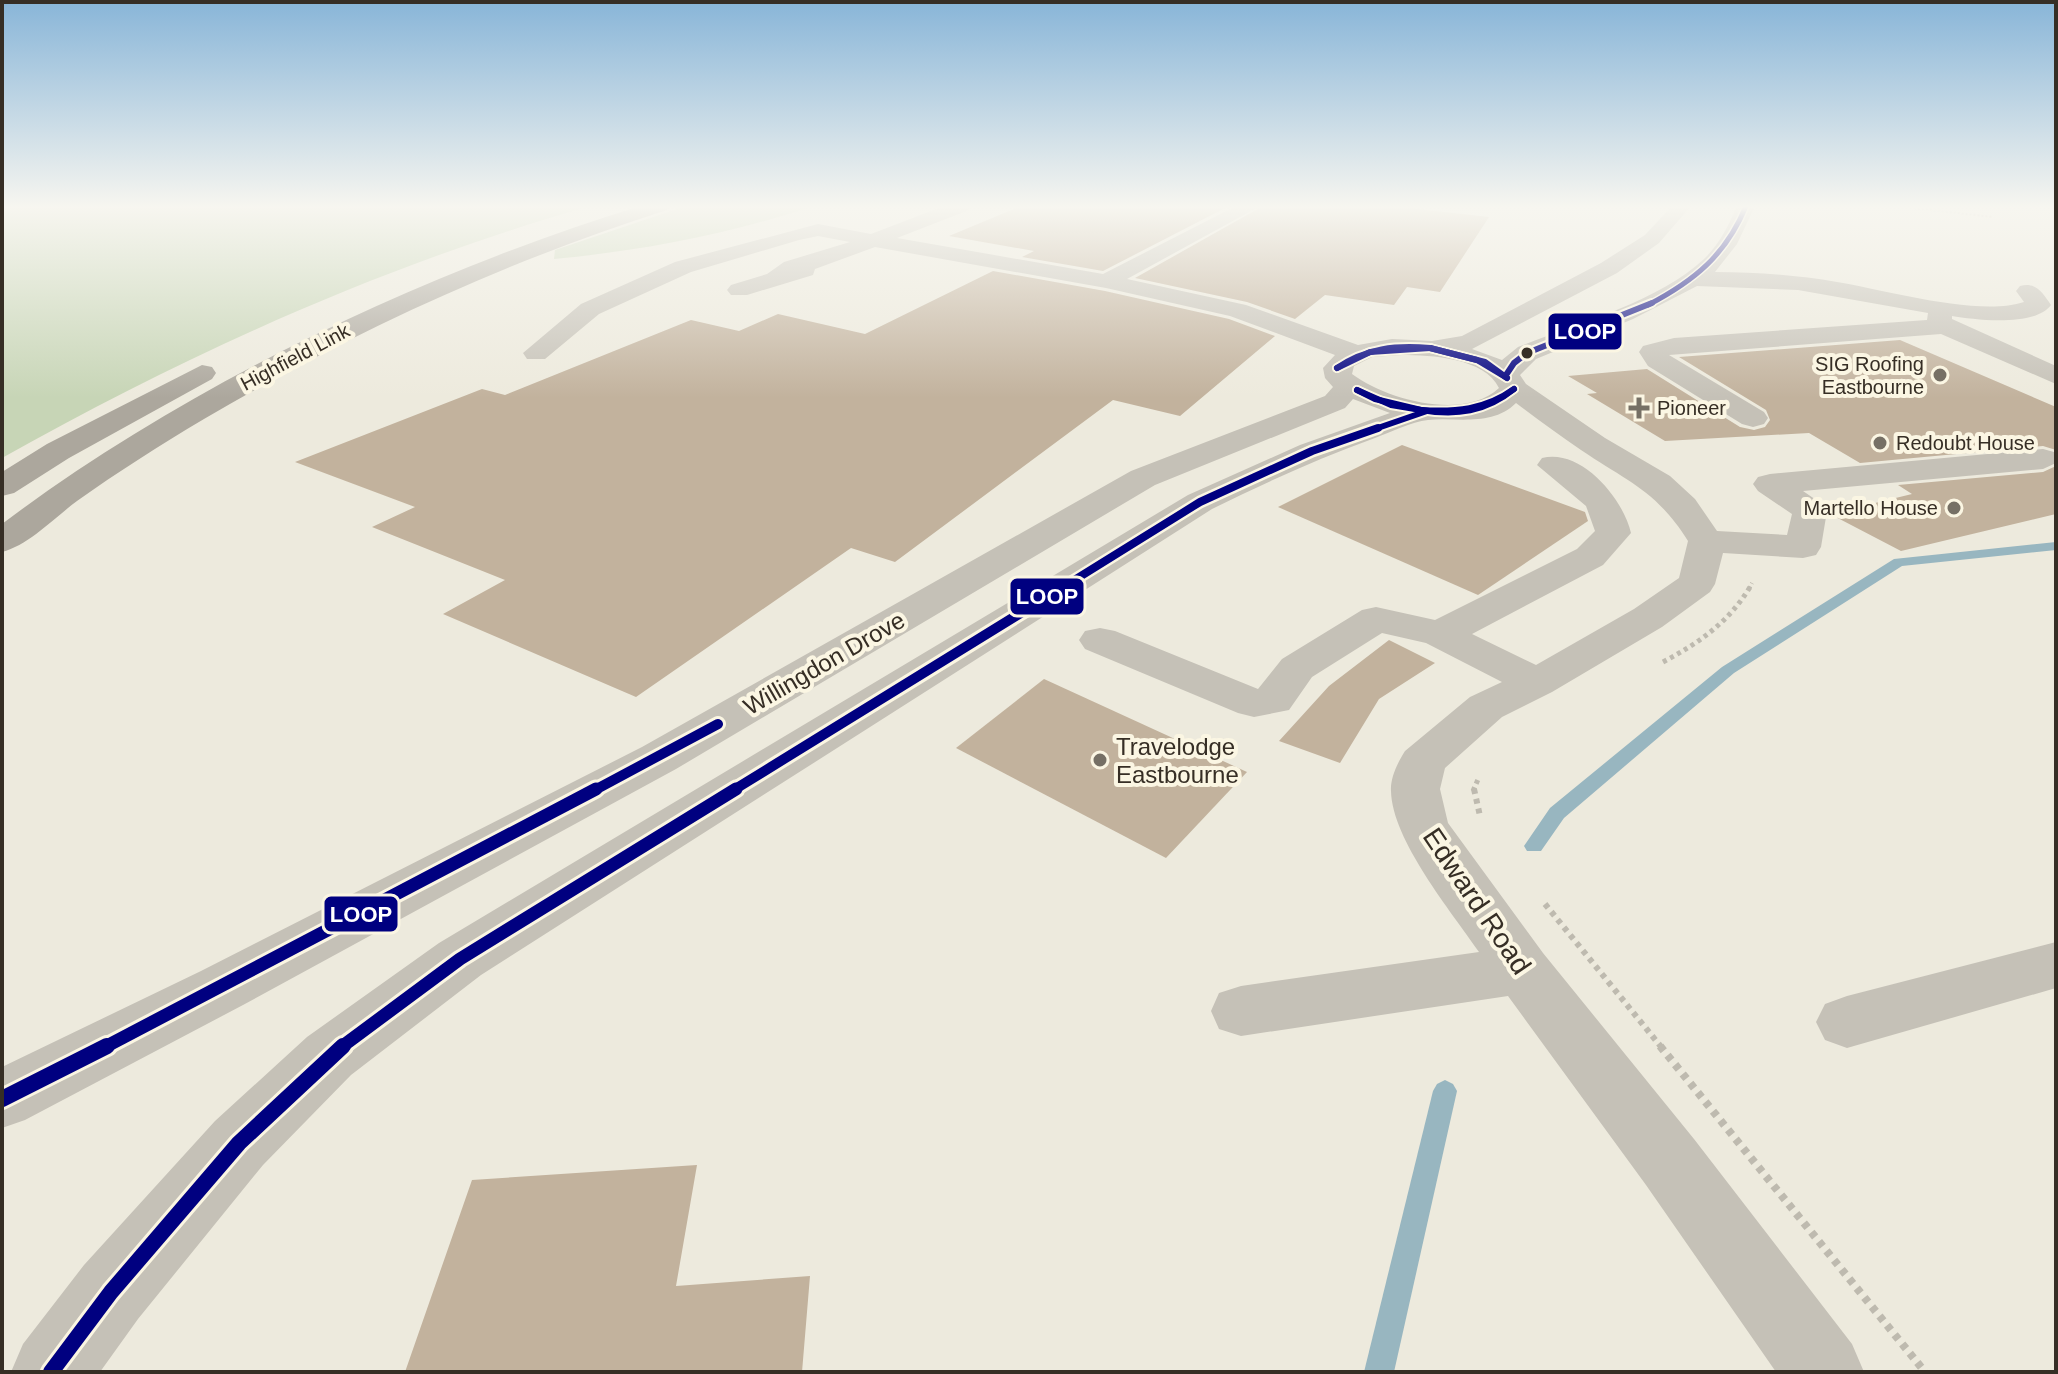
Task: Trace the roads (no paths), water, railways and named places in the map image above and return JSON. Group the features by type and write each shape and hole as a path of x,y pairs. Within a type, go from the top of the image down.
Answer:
{"highway":[{"name":"Highfield Link","path":"334,309 428,270"},
{"name":"Highfield Link","path":"2,541 46,505 178,419 403,300 477,270"},
{"name":"Highfield Link","path":"2,486 58,451 221,363"}],"street":[{"path":"536,353 590,309 628,289 695,270"},
{"path":"728,288 779,288 801,270"},
{"path":"1050,270 1237,310 1352,370 1381,402 1529,424 1574,455 1658,483 1683,506 1706,541 1803,547 1810,511 1770,484 2043,459"},
{"path":"1106,281 1127,270"},
{"path":"1434,349 1470,342 1605,270"},
{"path":"51,1372 111,1292 239,1143 329,1056 460,959 1200,502 1288,460 1371,427 1447,411 1491,407 1508,399 1514,363 1527,353 1655,298 1703,270"},
{"path":"1772,270 1817,285 1946,316 2056,376"},
{"path":"1690,279 1735,278 1817,285"},
{"path":"1753,418 1658,360 1652,352 1674,346 1946,316 2031,310 2039,305 2028,291"},
{"path":"2010,312 2056,329"},
{"path":"1352,370 1391,347 1434,349 1477,359 1510,382 1574,455 1587,487 1612,515 1613,533 1590,557 1440,634"},
{"name":"Willingdon Drove","path":"2,1099 222,988 659,758 1143,478 1335,402 1352,370"},
{"name":"Edward Road","path":"1706,541 1696,584 1648,618 1537,683 1486,707 1422,762 1415,789 1423,827 1522,970 1670,1162 1824,1372"},
{"path":"1100,640 1254,703 1273,700 1297,668 1376,619 1440,634 1537,683"},
{"path":"1847,1022 2056,965"},
{"path":"1241,1011 1522,970"}],"waterway":[{"path":"1534,846 1557,813 1728,670 1899,562 2056,546"},
{"path":"1379,1372 1445,1091"}],"place":[{"name":"SIG Roofing Eastbourne","path":"1940,375"},
{"name":"Pioneer","path":"1639,408"},
{"name":"Redoubt House","path":"1880,443"},
{"name":"Martello House","path":"1954,508"},
{"name":"Travelodge Eastbourne","path":"1100,760"}]}
